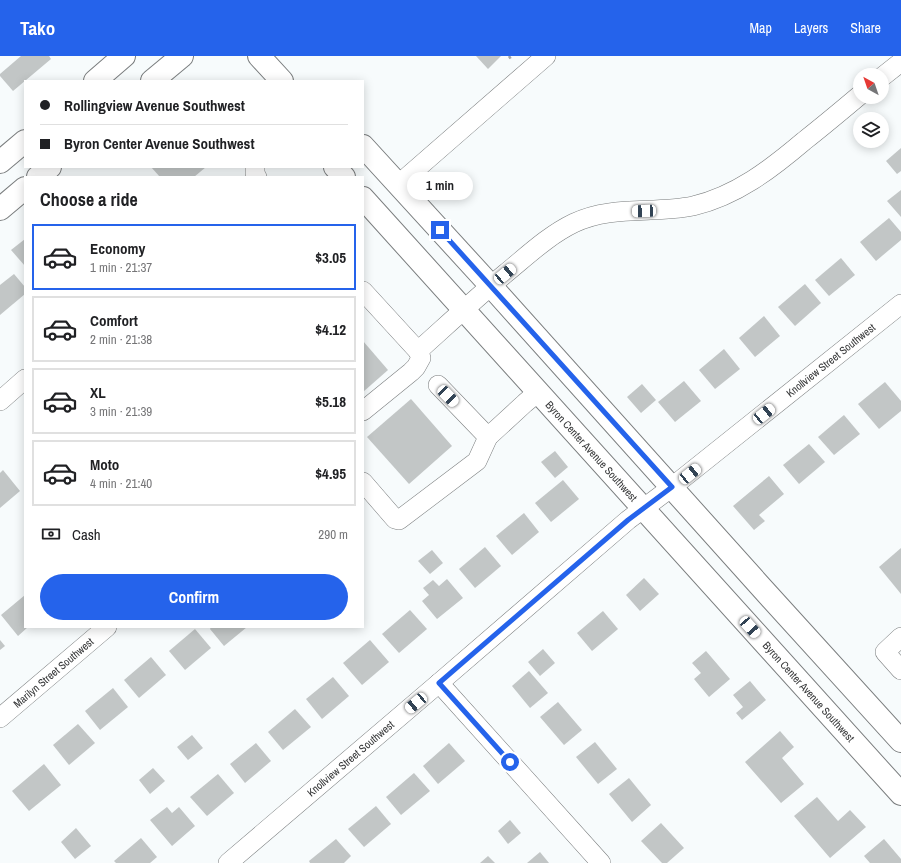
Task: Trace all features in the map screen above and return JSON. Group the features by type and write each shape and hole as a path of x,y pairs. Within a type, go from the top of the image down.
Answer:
{"main road":[{"path":"96,80 124,56"},
{"path":"153,80 182,56"},
{"path":"259,56 281,80"},
{"path":"0,162 24,142"},
{"path":"364,147 901,741"},
{"path":"39,176 49,168"},
{"path":"336,168 343,176"},
{"path":"0,209 24,189"},
{"name":"Byron Center Avenue Southwest","path":"364,199 644,509 898,785"}],"street":[{"path":"399,184 546,56"},
{"path":"889,71 901,62"},
{"path":"418,351 491,286 551,237 575,222 600,214 673,209 692,206 730,193 744,186 780,160 853,101"},
{"path":"364,291 418,351 421,358 411,372 364,410"},
{"name":"Knollview Street Southwest","path":"228,863 628,520 672,487 901,304"},
{"path":"0,401 24,380"},
{"path":"438,385 488,437"},
{"path":"364,483 395,519 399,520 477,461 488,437 538,392"},
{"name":"Marilyn Street Southwest","path":"0,718 106,628"},
{"path":"901,637 885,652 901,670"},
{"path":"439,683 601,863"}],"building":[{"path":"21,56 49,56 51,59 26,80 24,80 24,82 13,91 0,76 0,74"},
{"path":"476,56 501,56 488,69"},
{"path":"901,148 901,171 897,174 886,161"},
{"path":"152,168 205,168 195,176 159,176"},
{"path":"901,190 901,217 887,201"},
{"path":"889,218 901,232 901,240 876,261 860,242"},
{"path":"24,240 24,265 11,250"},
{"path":"841,258 855,275 829,296 815,280"},
{"path":"14,274 24,286 24,295 0,315 0,285"},
{"path":"805,284 821,303 795,326 778,307"},
{"path":"764,316 780,336 755,357 739,338"},
{"path":"364,342 388,370 364,391"},
{"path":"724,349 740,369 715,389 699,370"},
{"path":"684,381 701,401 675,422 658,402"},
{"path":"885,382 901,401 901,411 879,429 858,404"},
{"path":"642,384 656,400 641,413 627,397"},
{"path":"411,399 452,446 409,484 367,437"},
{"path":"844,415 860,434 834,455 818,437"},
{"path":"809,444 825,462 799,484 783,465"},
{"path":"555,451 568,467 555,478 541,462"},
{"path":"3,470 20,491 0,508 0,473"},
{"path":"769,476 784,494 759,515 765,521 754,530 733,506"},
{"path":"563,480 579,499 551,522 535,503"},
{"path":"524,513 539,532 512,555 496,536"},
{"path":"485,547 501,566 475,588 459,569"},
{"path":"901,548 901,594 879,567"},
{"path":"432,550 443,563 430,574 418,561"},
{"path":"644,578 659,594 640,611 626,595"},
{"path":"447,579 463,598 437,619 422,601 429,595 423,588 433,580 439,586"},
{"path":"24,596 24,628 27,628 18,636 1,615"},
{"path":"410,610 427,629 399,653 382,634"},
{"path":"603,611 618,629 592,651 577,633"},
{"path":"210,628 246,628 224,646"},
{"path":"195,629 211,648 185,670 169,651"},
{"path":"0,640 5,646 0,650"},
{"path":"370,640 389,662 362,685 343,663"},
{"path":"543,649 555,663 540,676 528,662"},
{"path":"706,651 730,679 709,697 694,679 701,673 692,663"},
{"path":"151,657 166,675 139,698 124,680"},
{"path":"529,671 548,693 530,708 512,686"},
{"path":"333,677 349,696 322,719 306,699"},
{"path":"750,681 766,700 742,720 736,713 743,707 733,695"},
{"path":"113,688 128,707 100,730 85,711"},
{"path":"558,702 582,730 564,745 540,717"},
{"path":"295,709 311,727 283,750 268,732"},
{"path":"78,724 95,743 69,765 53,745"},
{"path":"780,731 794,747 782,758 804,784 781,803 745,762"},
{"path":"192,735 203,748 188,760 177,747"},
{"path":"595,742 617,769 598,784 576,757"},
{"path":"256,743 271,761 245,783 230,764"},
{"path":"449,743 465,761 438,784 423,766"},
{"path":"44,764 61,785 29,811 12,791"},
{"path":"153,768 165,781 150,794 139,780"},
{"path":"414,773 430,791 401,815 386,797"},
{"path":"218,774 234,793 207,816 190,797"},
{"path":"629,778 651,805 632,822 609,794"},
{"path":"817,797 838,821 850,810 866,827 830,858 794,816"},
{"path":"376,806 391,824 364,847 348,829"},
{"path":"167,807 172,813 179,807 195,826 172,846 150,820"},
{"path":"510,820 521,833 508,844 498,831"},
{"path":"661,823 684,848 667,863 662,863 641,841"},
{"path":"76,828 91,846 75,859 61,842"},
{"path":"141,838 157,857 150,863 116,863 114,861"},
{"path":"336,839 351,856 344,863 310,863 309,861"},
{"path":"884,839 901,859 901,863 870,863 864,856"},
{"path":"540,852 549,863 527,863"},
{"path":"488,856 495,863 480,863"}],"route":[{"path":"440,230 672,487 628,520 439,683 510,762"}]}
